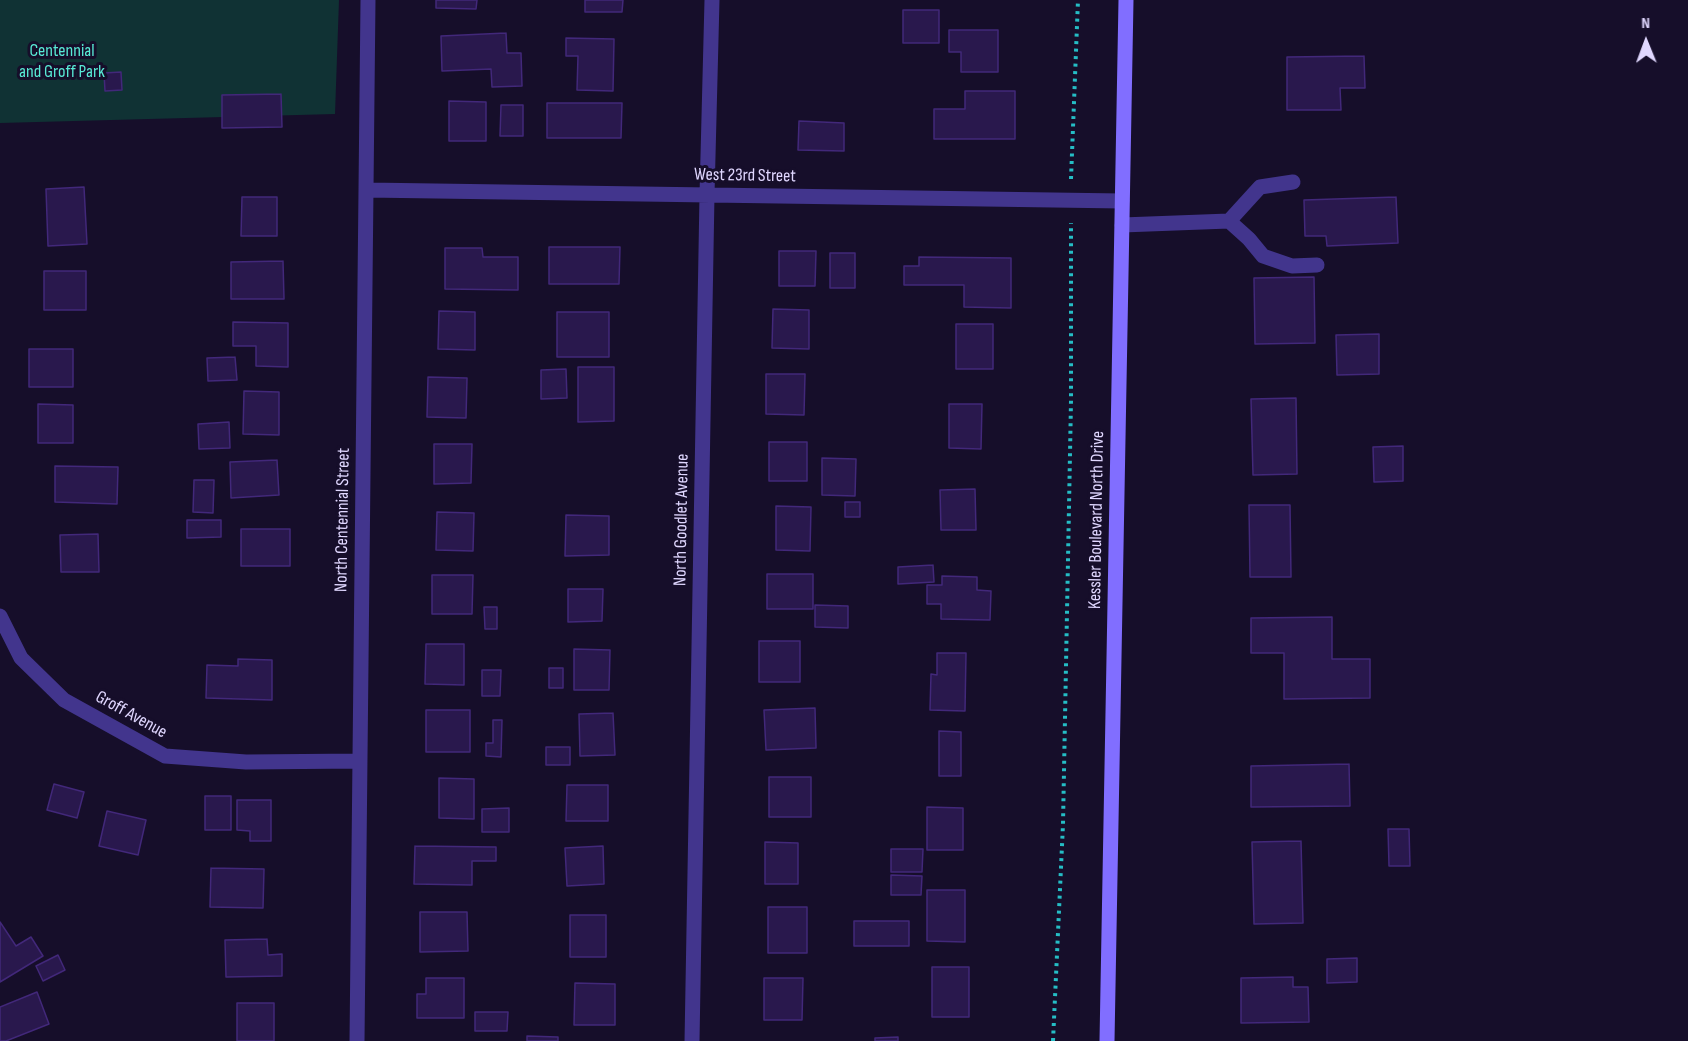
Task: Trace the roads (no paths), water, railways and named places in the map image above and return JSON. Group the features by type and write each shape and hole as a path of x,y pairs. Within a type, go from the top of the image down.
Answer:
{"main road":[{"name":"Kessler Boulevard North Drive","path":"1107,1041 1126,0"}],"street":[{"name":"North Centennial Street","path":"357,1041 368,0"},
{"name":"North Goodlet Avenue","path":"692,1041 712,0"},
{"path":"1229,221 1260,187 1293,182"},
{"name":"West 23rd Street","path":"367,190 1122,201"},
{"path":"1122,225 1229,221 1249,239 1263,256 1292,266 1317,265"},
{"name":"Groff Avenue","path":"0,616 21,658 64,700 165,756 246,762 360,761"}],"park label":[{"name":"Centennial and Groff Park","path":"62,61"}]}
